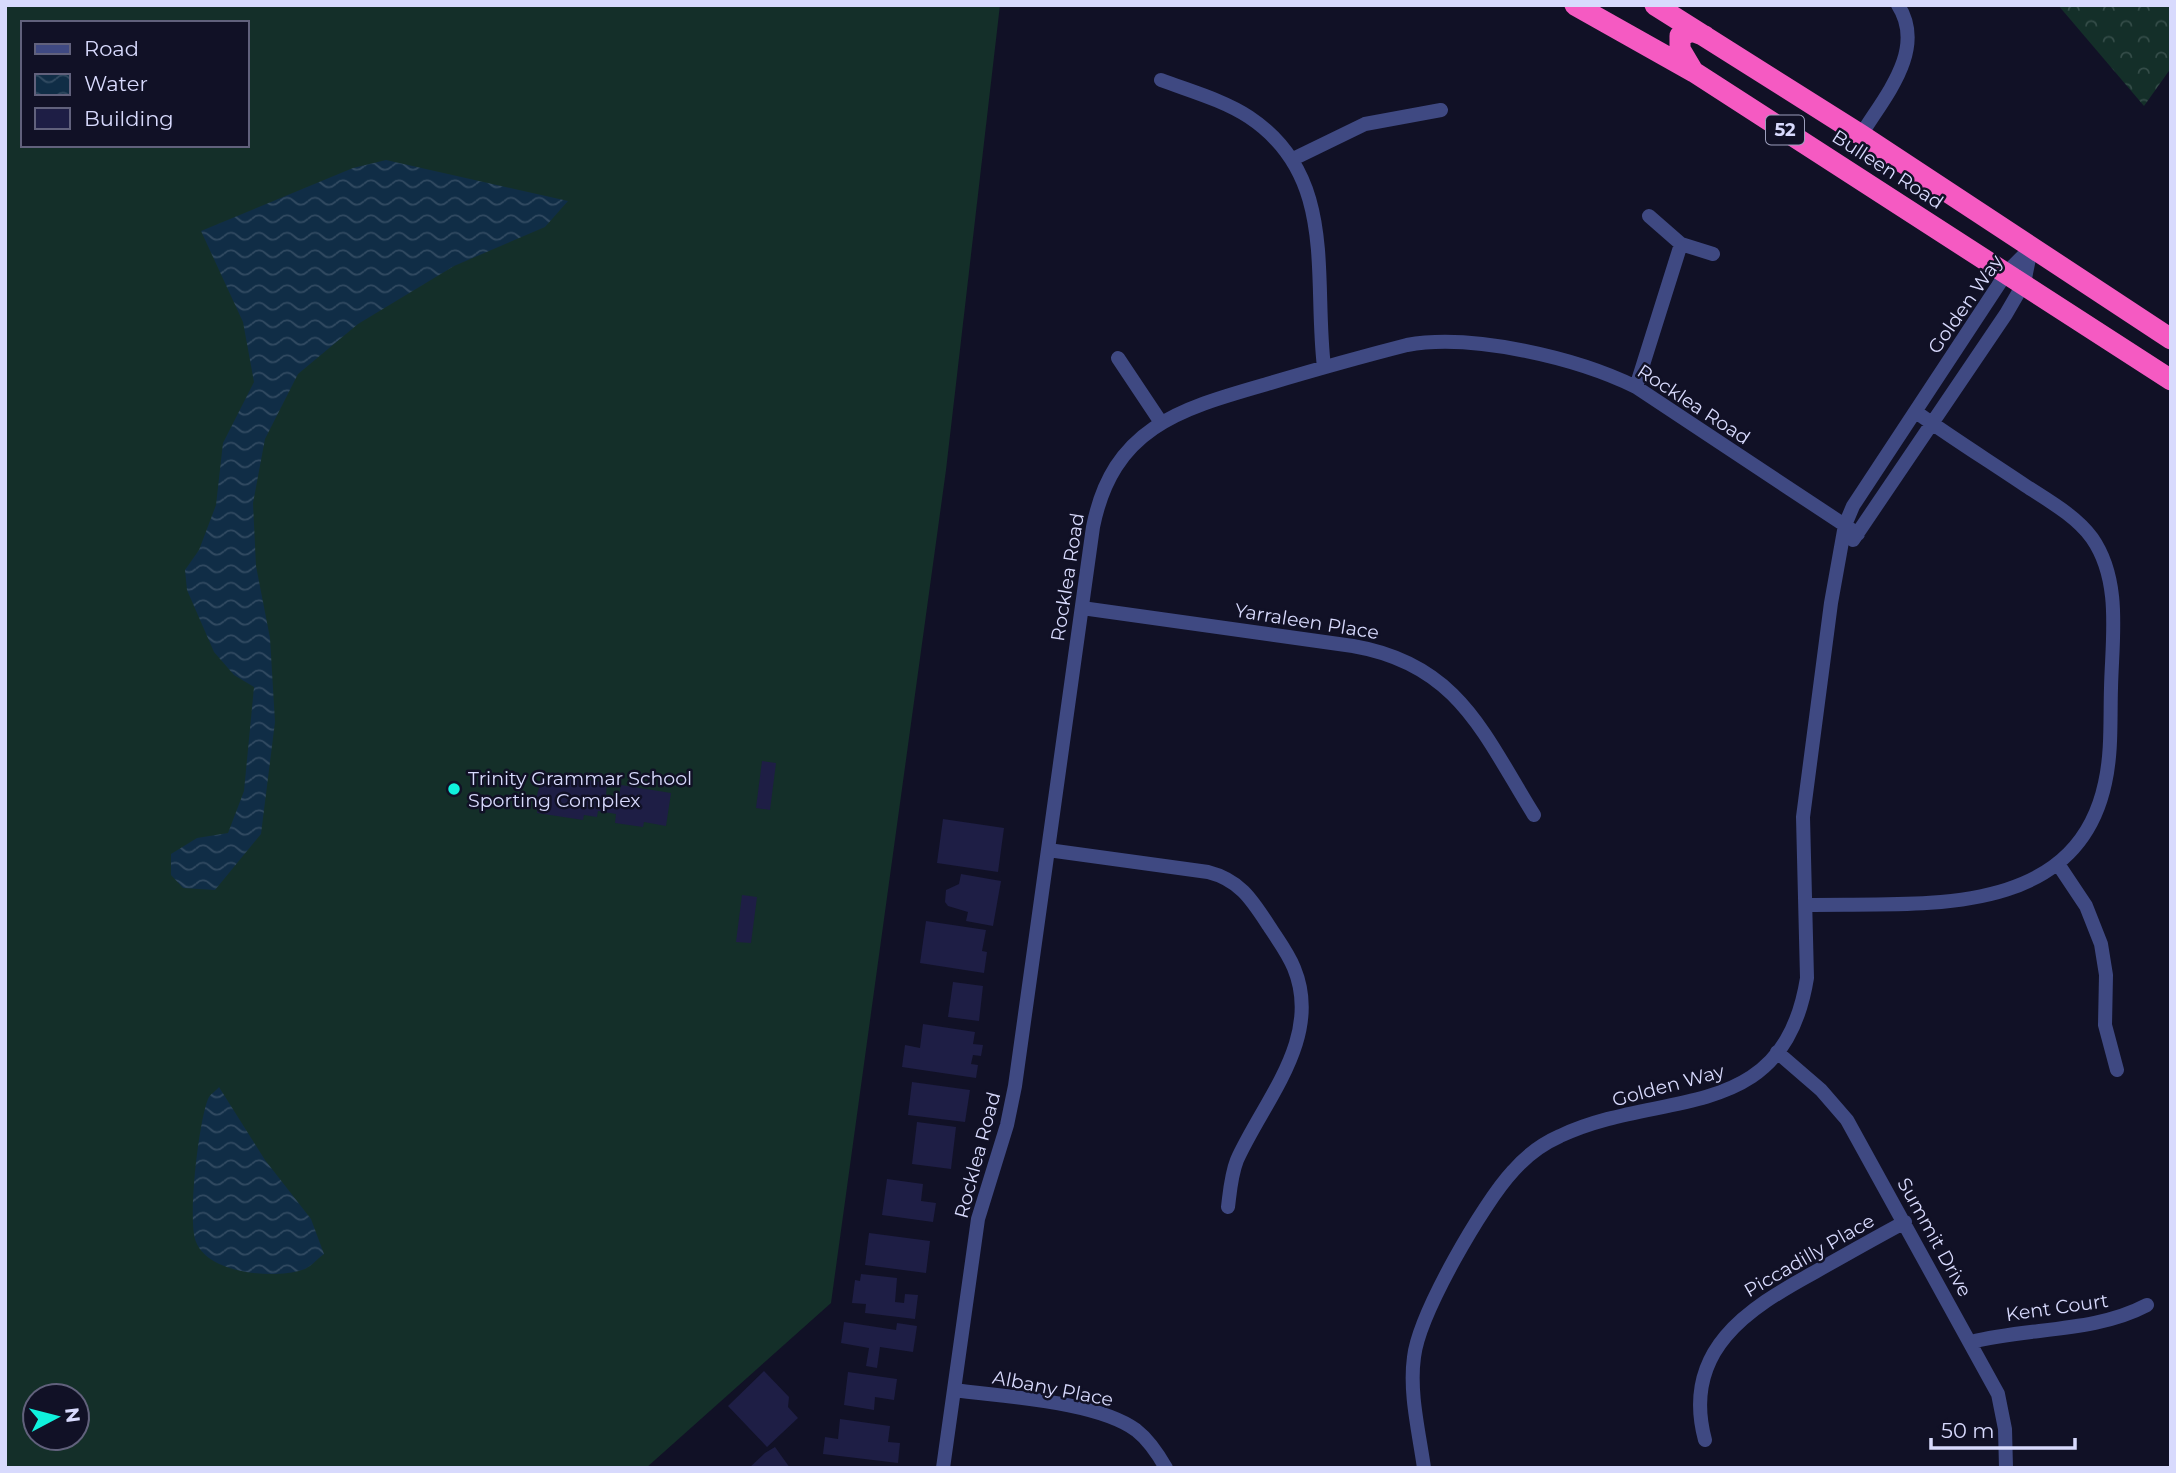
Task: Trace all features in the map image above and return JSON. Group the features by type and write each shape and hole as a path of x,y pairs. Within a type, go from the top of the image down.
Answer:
{"highway":[{"name":"Bulleen Road","path":"1575,5 1694,72 2171,380"},
{"name":"Bulleen Road","path":"1654,5 1861,135 2171,339"},
{"path":"1694,72 1680,49 1680,36 1692,31 1710,38"}],"street":[{"path":"1861,135 1902,70 1908,46 1905,15 1898,5"},
{"path":"1160,80 1229,106 1249,117 1266,129 1293,159 1306,183 1316,225 1324,367"},
{"path":"1293,159 1365,124 1441,110"},
{"path":"1649,216 1681,244 1713,254"},
{"path":"1636,387 1681,244"},
{"name":"Golden Way","path":"1841,555 1933,424 2032,247"},
{"name":"Golden Way","path":"1424,1468 1413,1388 1414,1355 1418,1336 1432,1302 1504,1181 1529,1155 1560,1136 1597,1123 1721,1094 1751,1078 1777,1052 1789,1035 1804,998 1807,978 1803,817 1831,603 1845,525 1853,506 1916,412 2015,278"},
{"name":"Rocklea Road","path":"943,1468 978,1219 1014,1096 1093,527 1104,488 1129,449 1160,421 1202,403 1407,345 1455,341 1578,365 1636,387 1858,534"},
{"path":"1118,358 1160,421"},
{"path":"1806,905 1984,897 2021,886 2058,864 2089,824 2105,784 2110,749 2113,604 2105,562 2091,536 2068,515 1916,412"},
{"name":"Yarraleen Place","path":"1082,608 1393,654 1422,668 1452,691 1466,708 1534,815"},
{"path":"1048,850 1208,872 1230,879 1248,894 1288,956 1302,1002 1300,1031 1289,1061 1238,1160 1228,1207"},
{"path":"2058,864 2086,906 2101,944 2106,975 2105,1025 2117,1070"},
{"name":"Summit Drive","path":"1777,1052 1821,1090 1847,1120 1905,1222 1998,1394 2005,1429 2006,1468"},
{"name":"Piccadilly Place","path":"1705,1440 1699,1413 1701,1384 1715,1351 1734,1327 1769,1297 1905,1222"},
{"name":"Kent Court","path":"1971,1342 2017,1332 2103,1322 2147,1305"},
{"name":"Albany Place","path":"954,1390 1075,1408 1110,1416 1138,1431 1166,1468"}],"green space":[{"name":"Trinity Grammar School Sporting Complex","path":"5,5 1000,5 946,470 831,1303 646,1468 5,1468"},
{"path":"2058,5 2171,5 2171,68 2144,106"}],"water":[{"path":"386,160 568,201 545,227 454,266 358,324 298,374 265,439 253,503 256,566 270,638 275,722 261,834 215,890 183,888 171,875 171,854 197,838 228,833 244,791 254,687 234,675 214,652 187,590 185,570 199,550 216,505 223,443 254,382 243,322 201,231 353,168"},
{"path":"219,1087 265,1160 311,1219 324,1254 305,1269 275,1274 243,1271 214,1261 203,1253 196,1242 193,1193 198,1148 208,1099"}],"building":[{"path":"762,761 776,763 770,810 756,808"},
{"path":"543,773 607,783 606,795 619,797 621,785 671,793 666,826 644,822 643,827 615,823 616,814 598,811 597,817 584,815 583,820 537,813 539,800 536,799"},
{"path":"943,819 1004,828 998,872 937,863"},
{"path":"961,874 1001,881 993,926 966,921 968,912 948,906 945,902 946,890 959,884"},
{"path":"742,895 757,897 751,943 736,942"},
{"path":"926,921 986,930 982,951 987,952 984,973 920,963"},
{"path":"953,982 983,986 979,1021 948,1017"},
{"path":"923,1024 975,1032 973,1044 983,1045 981,1056 973,1055 971,1064 978,1065 976,1078 902,1067 905,1045 920,1048"},
{"path":"912,1082 970,1090 965,1122 908,1115"},
{"path":"917,1122 956,1127 951,1169 912,1164"},
{"path":"887,1179 923,1184 921,1201 936,1203 933,1222 882,1215"},
{"path":"869,1233 930,1241 926,1273 865,1265"},
{"path":"861,1274 897,1278 895,1302 904,1303 905,1294 918,1295 915,1319 865,1313 866,1304 852,1303 855,1280 860,1281"},
{"path":"844,1322 896,1330 897,1323 917,1326 913,1352 880,1347 877,1368 866,1366 869,1348 841,1343"},
{"path":"764,1371 789,1397 788,1407 798,1418 767,1447 728,1406"},
{"path":"848,1372 897,1379 894,1400 875,1397 874,1410 844,1405"},
{"path":"840,1419 890,1426 888,1442 900,1443 898,1463 823,1454 825,1437 838,1439"},
{"path":"775,1447 790,1468 749,1468 765,1453"}],"place":[{"name":"Trinity Grammar School Sporting Complex","path":"454,789"}]}
